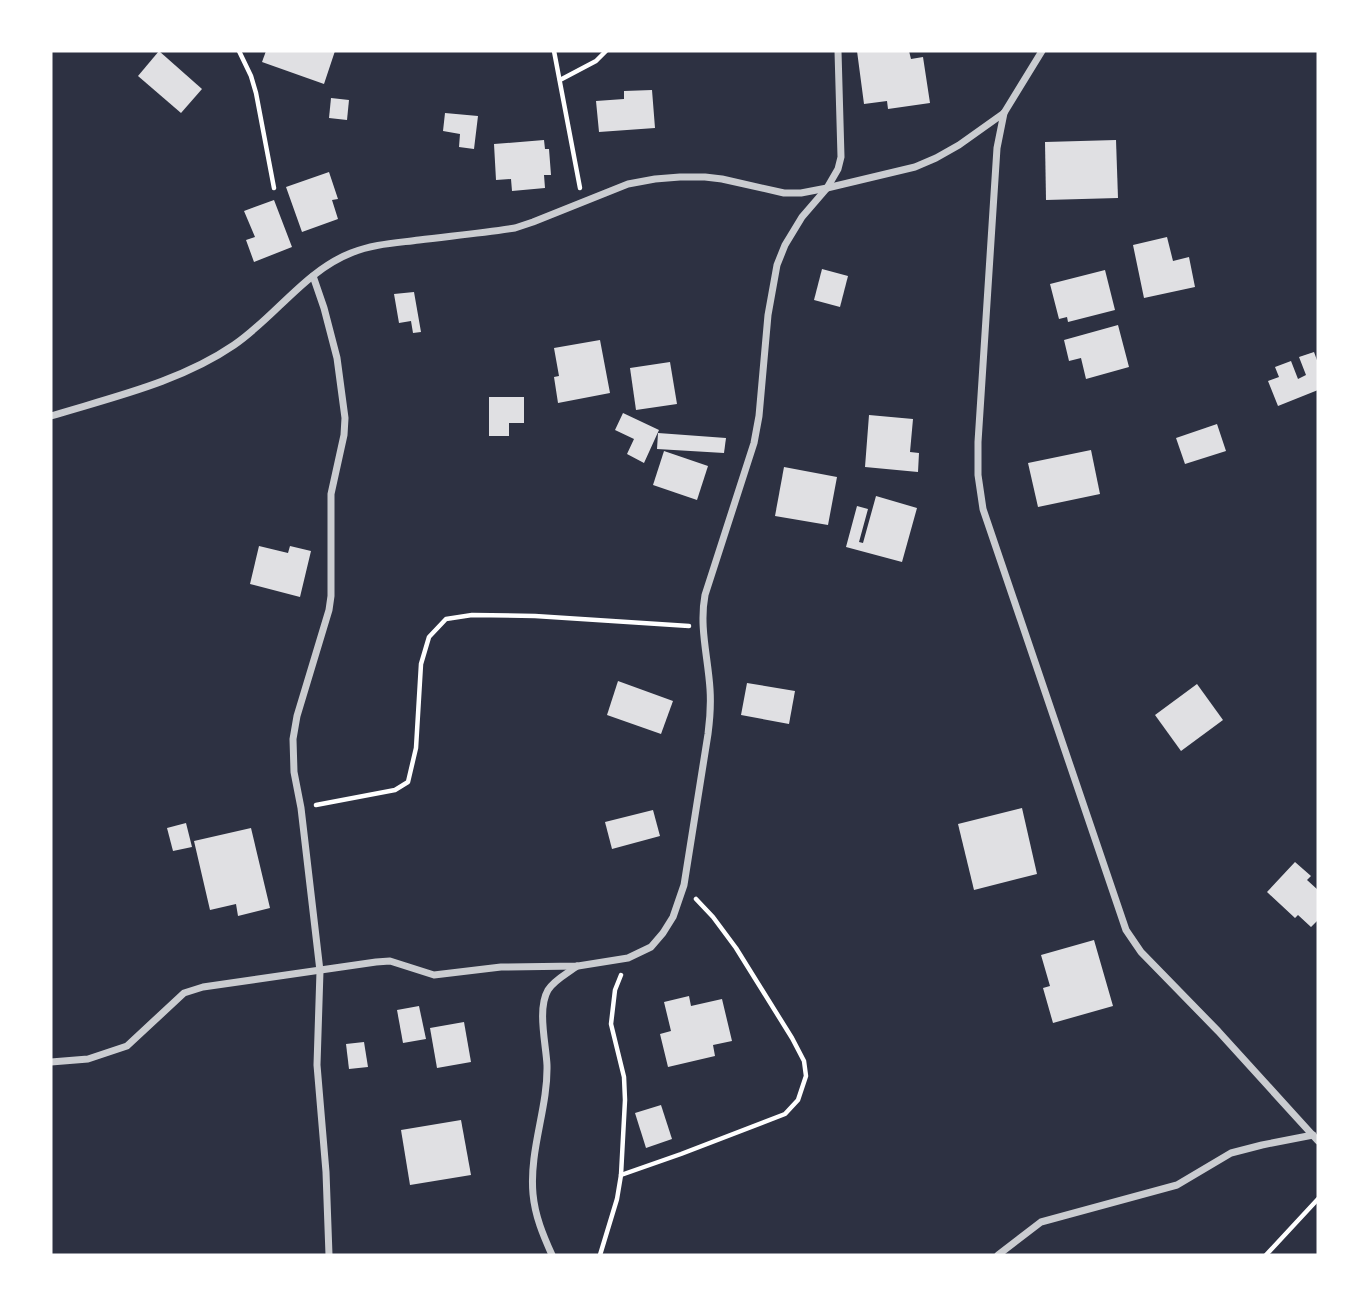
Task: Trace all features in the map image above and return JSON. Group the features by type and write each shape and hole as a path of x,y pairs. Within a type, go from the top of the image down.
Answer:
{"street":[{"path":"51,1062 88,1059 127,1046 184,993 203,987 390,961 434,975 500,967 578,966 628,958 651,947 663,933 673,917 684,886 709,734 710,688 702,627 705,595 754,443 760,416 768,315 778,265 785,244 802,217 827,188 838,169 841,157 838,51"},
{"path":"1042,51 1004,113 997,148 979,429 978,475 983,509 1126,930 1141,952 1316,1138"},
{"path":"51,416 157,383 216,357 256,328 313,276 353,252 378,245 515,228 628,184 680,177 722,179 784,193 827,188 915,167 959,145 1004,113"},
{"path":"313,276 337,359 345,418 331,494 329,610 297,716 293,739 294,772 301,808 320,971 317,1065 326,1172 328,1255"},
{"path":"552,1255 537,1218 533,1190 546,1085 544,1003 548,989 578,966"},
{"path":"998,1255 1041,1222 1177,1185 1231,1153 1262,1145 1316,1138"}],"path":[{"path":"239,51 256,93 274,188"},
{"path":"554,51 582,201"},
{"path":"560,80 596,61 606,51"},
{"path":"301,808 395,790 408,782 416,748 421,664 429,637 446,619 472,615 535,616 702,627"},
{"path":"621,1175 785,1114 798,1100 806,1076 804,1061 792,1038 736,948 713,916 684,886"},
{"path":"600,1255 617,1199 621,1175 624,1077 611,1024 615,990 628,958"},
{"path":"1266,1255 1318,1199"}],"building":[{"path":"159,51 202,89 181,113 138,76"},
{"path":"266,51 335,51 324,84 262,62"},
{"path":"857,51 909,51 911,59 923,57 930,103 888,109 887,101 864,104"},
{"path":"652,90 655,128 599,132 596,101 624,99 624,91"},
{"path":"331,98 349,100 347,120 329,118"},
{"path":"445,113 478,116 474,149 459,147 460,134 443,131"},
{"path":"544,140 545,149 549,149 551,175 544,175 545,188 512,191 511,179 496,180 494,144"},
{"path":"1116,140 1118,198 1046,200 1045,142"},
{"path":"329,172 338,199 332,200 338,219 302,232 286,187"},
{"path":"274,200 292,247 254,262 246,240 255,237 244,211"},
{"path":"1167,237 1173,261 1189,257 1195,287 1144,298 1133,245"},
{"path":"822,269 848,276 840,307 814,300"},
{"path":"1105,270 1115,310 1068,322 1067,317 1059,319 1050,284"},
{"path":"414,292 421,332 413,333 411,321 399,323 394,294"},
{"path":"1118,325 1129,367 1086,379 1081,358 1069,361 1064,340"},
{"path":"600,340 610,393 558,403 554,377 559,376 554,348"},
{"path":"1314,352 1318,363 1318,390 1278,406 1268,381 1279,377 1275,367 1291,361 1298,379 1306,375 1299,357"},
{"path":"670,362 677,404 636,410 630,368"},
{"path":"489,397 524,397 524,423 509,423 509,436 489,436"},
{"path":"623,413 659,430 644,463 627,454 634,439 615,430"},
{"path":"869,415 913,419 910,452 919,453 918,472 865,467"},
{"path":"1217,424 1226,451 1185,464 1176,438"},
{"path":"658,433 726,438 724,453 657,449"},
{"path":"1091,450 1100,494 1038,507 1028,463"},
{"path":"664,451 708,466 697,500 653,485"},
{"path":"784,467 837,477 828,525 775,516"},
{"path":"876,496 917,508 902,562 846,547 857,506 868,509 859,542 863,543"},
{"path":"259,546 288,553 290,546 311,551 300,597 250,584"},
{"path":"618,681 673,701 661,734 607,715"},
{"path":"747,683 795,691 789,724 741,715"},
{"path":"1197,684 1223,720 1181,751 1155,715"},
{"path":"1022,808 1037,874 974,890 958,824"},
{"path":"653,810 660,836 612,849 605,822"},
{"path":"186,823 192,847 173,851 167,828"},
{"path":"251,828 270,908 238,916 236,904 210,910 194,841"},
{"path":"1295,862 1311,876 1307,880 1318,890 1318,920 1311,927 1298,915 1295,918 1267,892"},
{"path":"1094,940 1113,1006 1053,1023 1043,988 1050,986 1041,955"},
{"path":"689,996 691,1006 722,999 732,1041 713,1045 715,1056 668,1067 660,1034 671,1031 664,1002"},
{"path":"419,1006 426,1039 403,1043 397,1010"},
{"path":"464,1022 471,1062 437,1068 430,1028"},
{"path":"364,1042 368,1067 349,1069 346,1044"},
{"path":"661,1105 672,1139 646,1148 635,1113"},
{"path":"461,1120 471,1175 410,1185 401,1130"}]}
